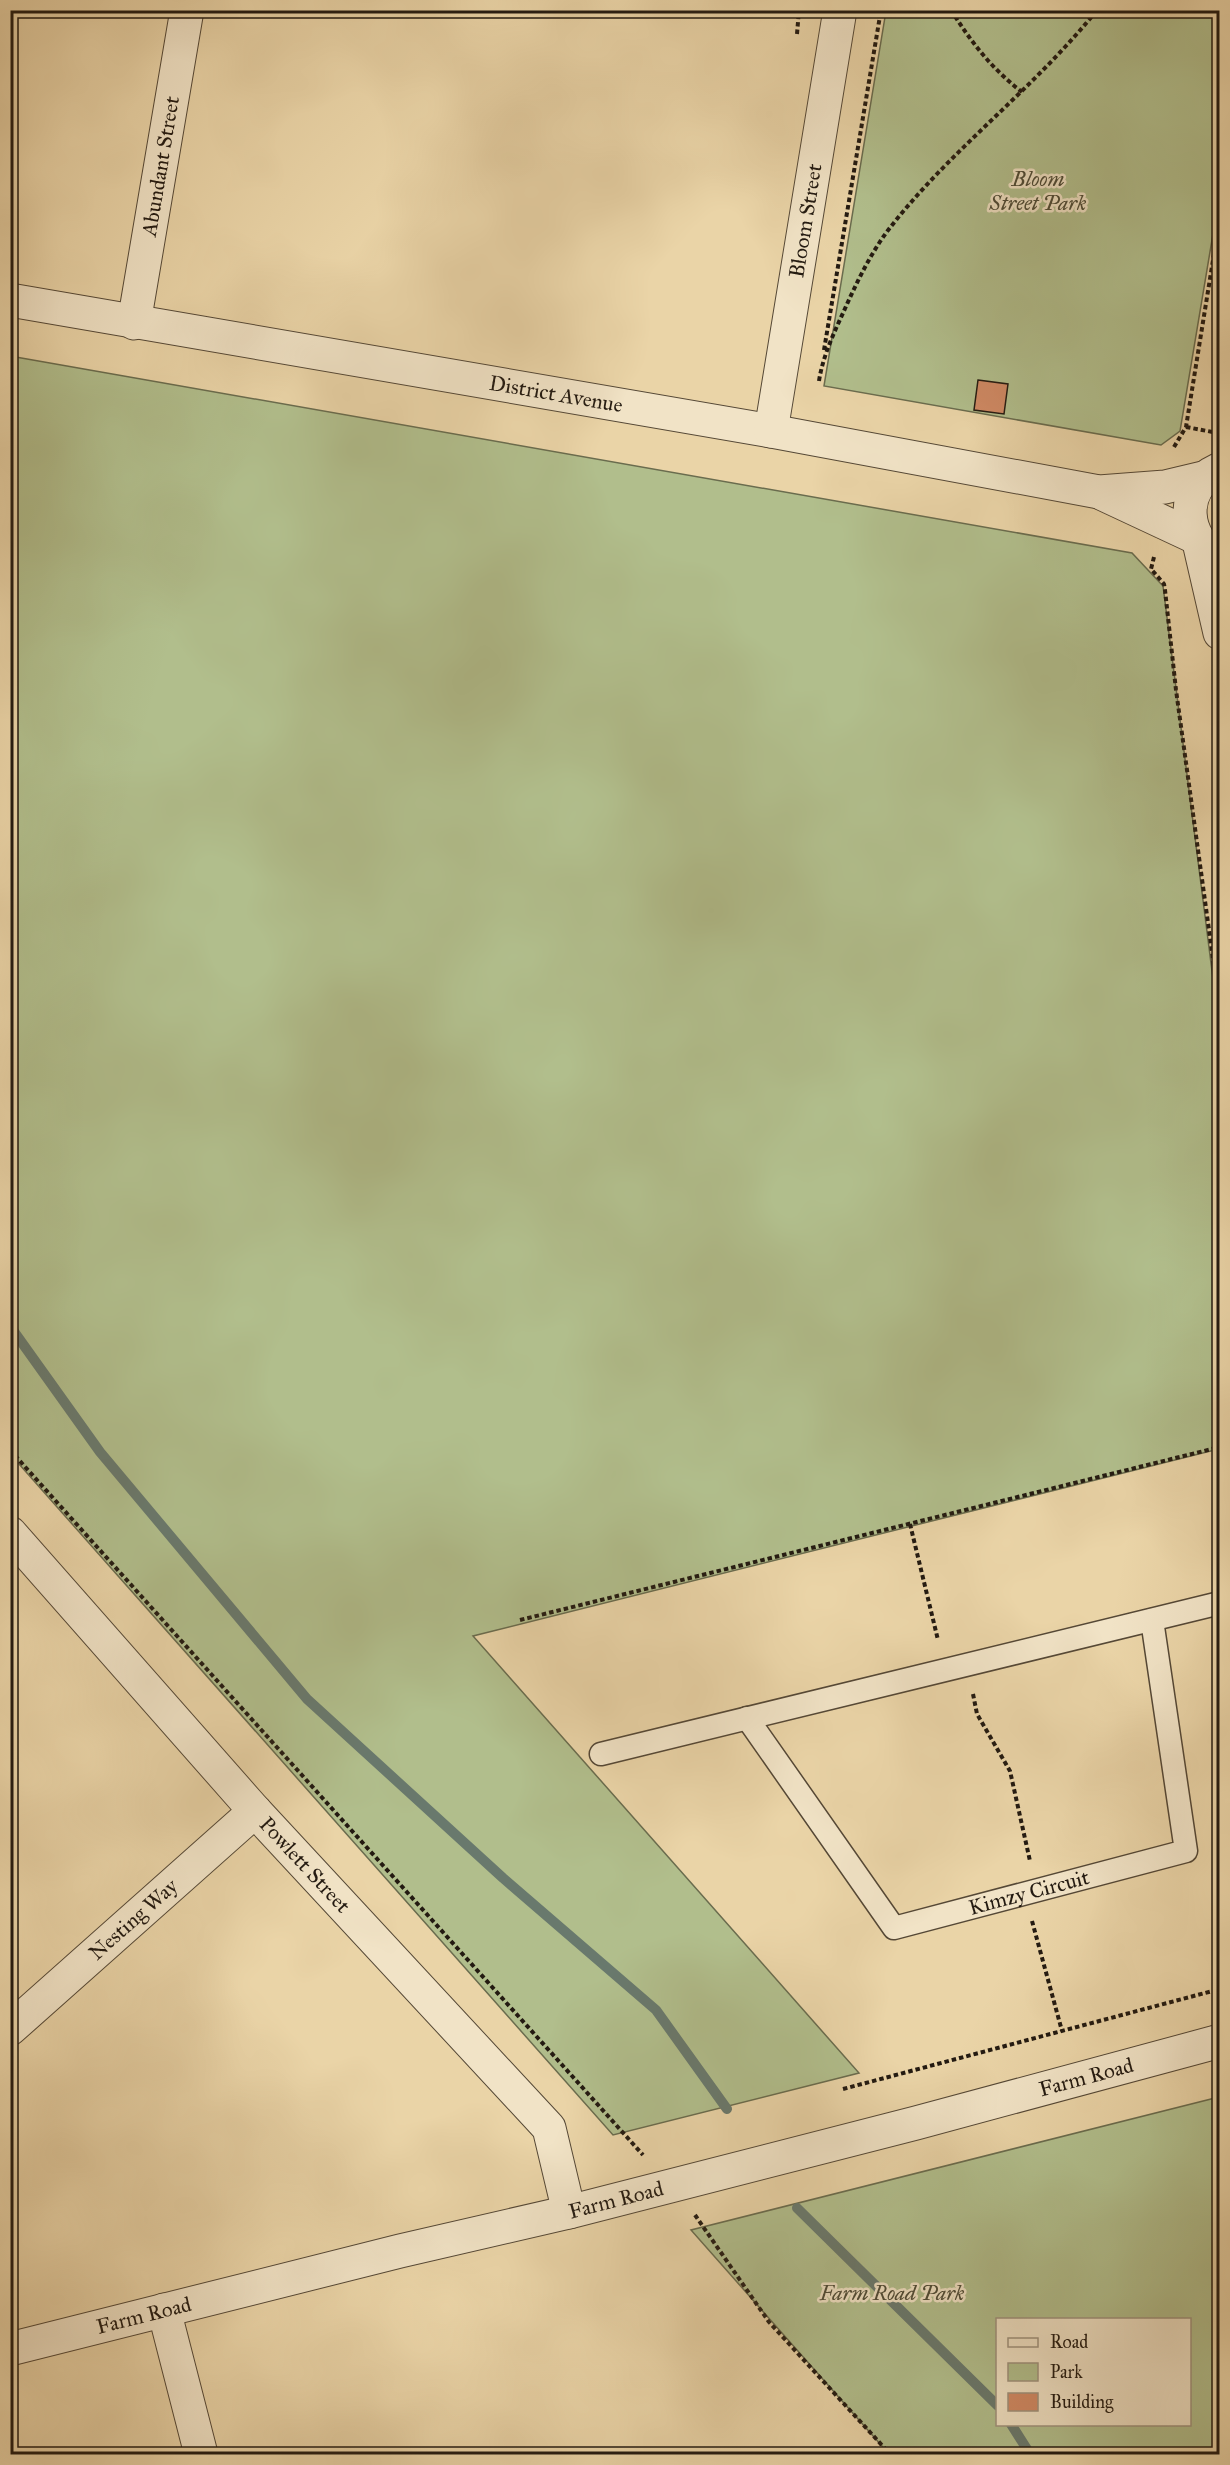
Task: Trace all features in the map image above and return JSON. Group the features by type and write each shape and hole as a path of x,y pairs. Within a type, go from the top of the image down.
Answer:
{"street":[{"name":"Abundant Street","path":"134,323 187,10"},
{"name":"Bloom Street","path":"771,431 840,10"},
{"name":"District Avenue","path":"10,300 771,431 1099,492 1165,487 1214,469"},
{"path":"1214,469 1196,489 1191,503 1190,524 1204,546 1220,633"},
{"name":"District Avenue","path":"1099,492 1160,521 1204,546"},
{"name":"Powlett Street","path":"10,1533 255,1811 549,2128 569,2212"},
{"name":"Nesting Way","path":"10,2029 255,1811"},
{"name":"Farm Road","path":"10,2349 569,2212 916,2123 1220,2041"},
{"path":"164,2310 201,2454"}],"lane":[{"path":"601,1754 1220,1603"},
{"name":"Kimzy Circuit","path":"747,1718 894,1928 1186,1851 1152,1620"}],"path":[{"path":"796,34 799,10"},
{"path":"810,439 881,10"},
{"path":"951,10 976,47 1006,80 1022,92"},
{"path":"823,357 864,268 889,230 924,188 1068,47 1096,10"},
{"path":"1165,487 1171,452 1186,427 1220,217"},
{"path":"1186,427 1220,433"},
{"path":"1160,521 1152,569 1164,584 1165,590 1176,690 1220,1010"},
{"path":"520,1620 1220,1447"},
{"path":"10,1450 506,2005 671,2185 722,2252 769,2322 890,2454"},
{"path":"910,1524 956,1667 977,1714 1010,1771 1030,1892 1062,2031"},
{"path":"843,2089 1220,1989"}],"green space":[{"name":"Bloom Street Park","path":"886,11 1219,11 1219,198 1180,431 1161,445 824,386"},
{"path":"10,356 1132,553 1163,586 1219,1026 1219,1449 473,1636 859,2073 613,2135 11,1455"},
{"name":"Farm Road Park","path":"1219,2097 1219,2454 889,2454 691,2230"}],"building":[{"path":"978,380 1008,384 1004,414 974,410"}],"waterway":[{"path":"10,1326 100,1452 307,1699 503,1878 656,2010 727,2109"},
{"path":"797,2208 996,2404"},
{"path":"1012,2426 1030,2454"}]}
